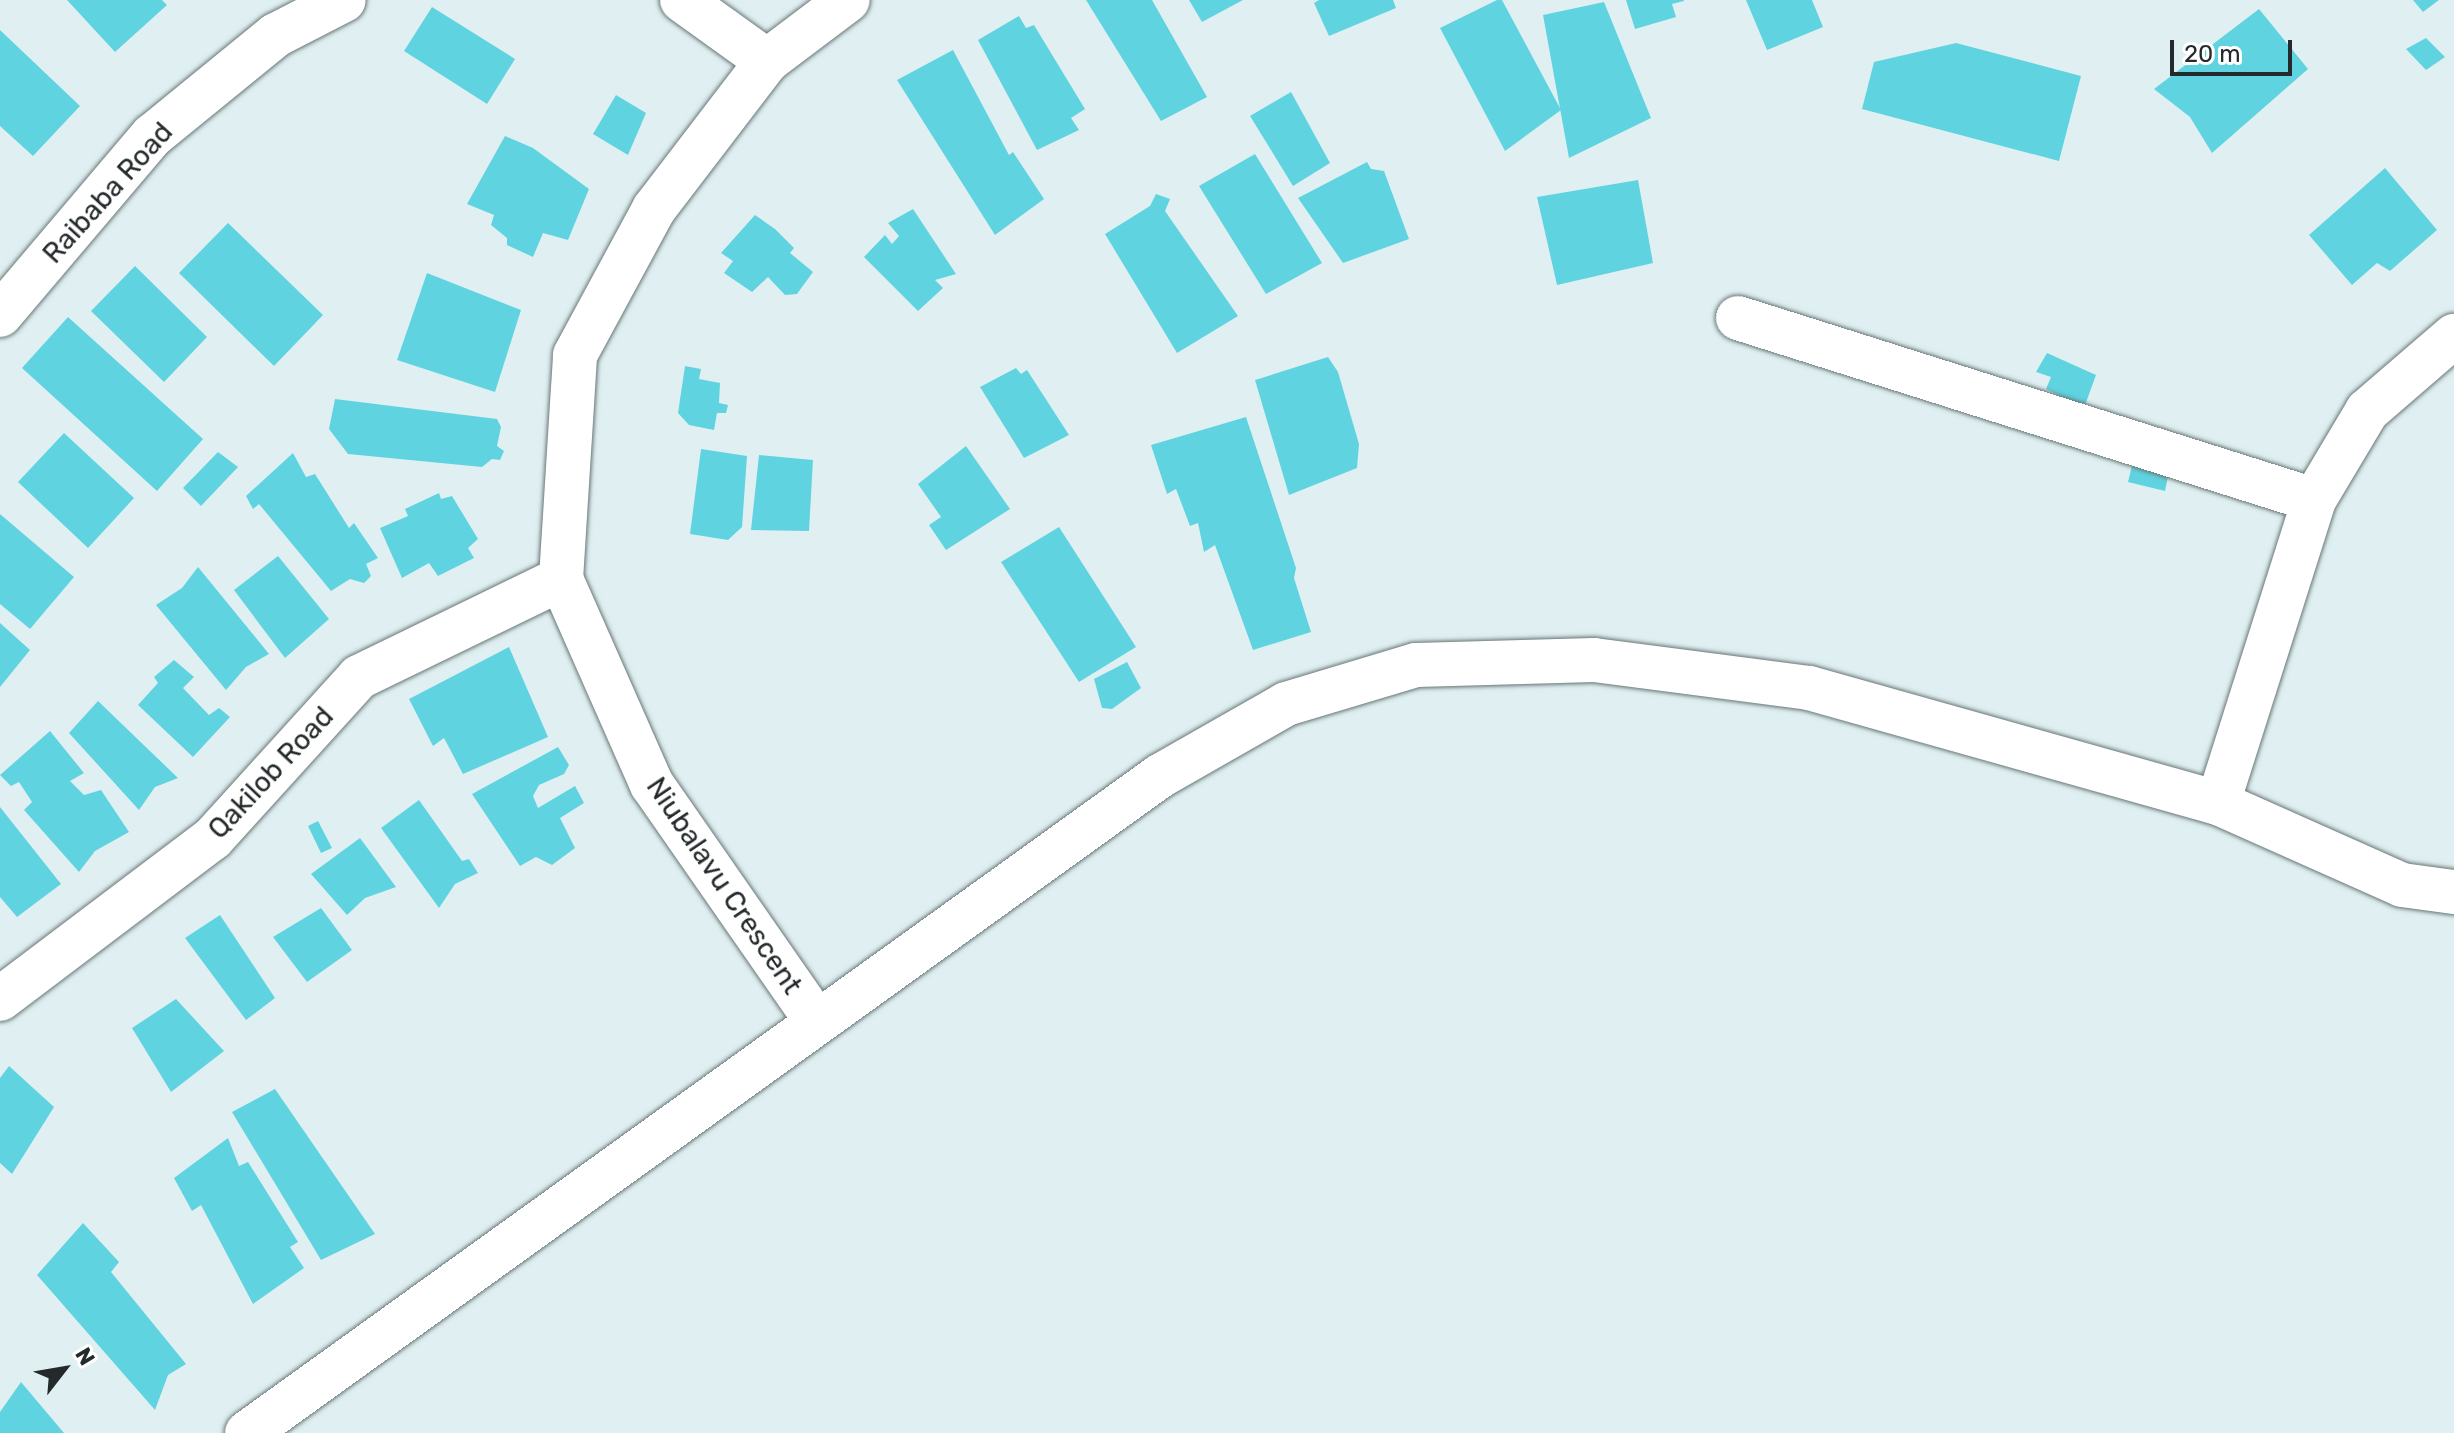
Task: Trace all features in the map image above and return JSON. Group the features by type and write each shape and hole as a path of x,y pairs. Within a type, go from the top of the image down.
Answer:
{"street":[{"name":"Raibaba Road","path":"0,315 152,136 276,35 344,0"},
{"path":"682,0 767,61"},
{"name":"Niubalavu Crescent","path":"817,1022 652,785 561,579 575,355 654,209 767,61 848,0"},
{"path":"1738,318 2314,500"},
{"path":"2218,803 2314,500 2367,411 2454,336"},
{"name":"Qakilob Road","path":"0,999 213,838 359,677 561,579"},
{"path":"247,1433 1160,776 1286,704 1416,665 1594,660 1809,688 2218,803 2402,885 2454,892"}],"building":[{"path":"67,0 162,0 167,5 115,52"},
{"path":"1086,0 1152,0 1207,97 1161,121"},
{"path":"1189,0 1243,0 1202,22"},
{"path":"1319,0 1393,0 1396,8 1329,36 1314,3"},
{"path":"1502,0 1561,110 1505,151 1440,28"},
{"path":"1626,0 1684,1 1672,4 1676,17 1635,29"},
{"path":"1746,0 1812,0 1823,27 1767,50"},
{"path":"2413,0 2439,0 2423,12"},
{"path":"1604,2 1651,118 1569,158 1543,15"},
{"path":"432,7 515,59 487,104 404,51"},
{"path":"2259,9 2308,69 2212,153 2190,117 2154,89"},
{"path":"1019,16 1026,28 1034,25 1085,109 1071,118 1079,130 1037,150 978,40"},
{"path":"0,30 80,106 33,156 0,126"},
{"path":"2426,38 2445,57 2426,70 2406,49"},
{"path":"1956,43 2081,76 2059,161 1862,109 1874,62"},
{"path":"953,50 1009,155 1013,152 1044,199 995,235 897,80"},
{"path":"1291,92 1330,163 1293,186 1250,116"},
{"path":"616,95 646,113 628,155 593,134"},
{"path":"505,136 533,148 589,189 568,240 543,233 533,257 507,245 507,238 491,225 494,215 467,204"},
{"path":"1255,154 1322,263 1266,294 1199,186"},
{"path":"1367,162 1371,169 1384,171 1409,239 1343,263 1298,198"},
{"path":"2385,168 2437,230 2390,271 2377,263 2352,285 2309,235"},
{"path":"1638,180 1653,263 1557,285 1537,197"},
{"path":"1156,194 1170,199 1165,211 1238,316 1177,353 1105,234 1150,206"},
{"path":"913,209 956,274 935,280 943,288 918,311 864,257 885,235 892,244 899,236 888,223"},
{"path":"755,215 775,229 794,248 790,253 813,272 797,294 785,295 768,277 752,292 724,273 733,261 721,253"},
{"path":"228,223 323,315 274,366 179,273"},
{"path":"135,266 207,337 164,382 91,311"},
{"path":"427,273 521,310 495,392 397,360"},
{"path":"68,317 203,439 157,491 22,368"},
{"path":"2047,353 2096,375 2084,408 2046,389 2051,377 2036,372"},
{"path":"1328,357 1338,372 1359,444 1357,468 1289,495 1255,380"},
{"path":"685,366 701,369 699,379 720,383 719,403 728,405 726,413 717,413 714,430 689,425 678,413"},
{"path":"1016,368 1021,374 1027,370 1069,435 1024,458 980,387"},
{"path":"335,399 497,419 501,427 497,446 504,451 500,460 492,459 482,467 348,454 329,429"},
{"path":"1246,417 1296,568 1294,578 1311,632 1253,650 1215,545 1204,552 1198,523 1190,526 1176,489 1167,494 1151,445"},
{"path":"64,433 134,498 88,548 18,482"},
{"path":"966,446 1010,509 946,550 929,525 941,517 918,484"},
{"path":"701,449 747,456 742,527 728,540 690,534"},
{"path":"218,452 238,467 201,506 183,488"},
{"path":"293,453 306,477 315,474 349,528 354,523 378,558 366,564 371,576 364,583 350,579 331,591 259,504 253,509 246,496"},
{"path":"759,455 813,460 809,531 751,530"},
{"path":"2134,457 2170,466 2165,491 2128,482"},
{"path":"439,493 441,499 452,496 478,539 468,548 474,558 438,576 429,563 402,578 380,528 408,516 405,509"},
{"path":"0,514 74,577 30,629 0,604"},
{"path":"1059,527 1136,647 1079,682 1001,562"},
{"path":"278,556 329,619 285,658 234,590"},
{"path":"198,567 269,654 246,667 226,690 156,605 182,588"},
{"path":"0,623 30,650 0,687"},
{"path":"509,647 548,737 463,774 444,738 433,746 409,699"},
{"path":"174,660 194,677 183,688 209,715 219,708 230,717 193,757 138,705 158,683 154,677"},
{"path":"1127,662 1141,688 1112,709 1102,708 1094,679"},
{"path":"98,701 178,778 155,787 139,810 69,733"},
{"path":"50,731 84,773 70,781 84,795 101,790 129,832 95,851 79,872 24,810 32,802 19,782 11,786 0,775"},
{"path":"558,747 569,765 564,774 539,785 533,796 538,808 575,786 584,803 560,818 575,848 552,865 536,857 520,866 472,794"},
{"path":"419,800 462,861 469,859 478,873 455,884 439,908 381,828"},
{"path":"0,807 61,884 17,917 0,897"},
{"path":"318,821 332,848 321,853 308,826"},
{"path":"360,838 396,887 365,898 347,915 311,874"},
{"path":"321,908 352,950 307,982 273,937"},
{"path":"220,915 275,998 246,1020 185,938"},
{"path":"176,999 224,1051 171,1092 132,1028"},
{"path":"9,1066 54,1107 12,1174 0,1163 0,1078"},
{"path":"275,1089 375,1234 321,1260 232,1112"},
{"path":"228,1138 239,1166 248,1162 298,1242 290,1247 304,1268 253,1304 201,1205 192,1211 174,1178"},
{"path":"83,1223 119,1262 111,1272 186,1364 168,1375 155,1410 37,1275"},
{"path":"21,1382 64,1433 0,1433 0,1412"}]}
